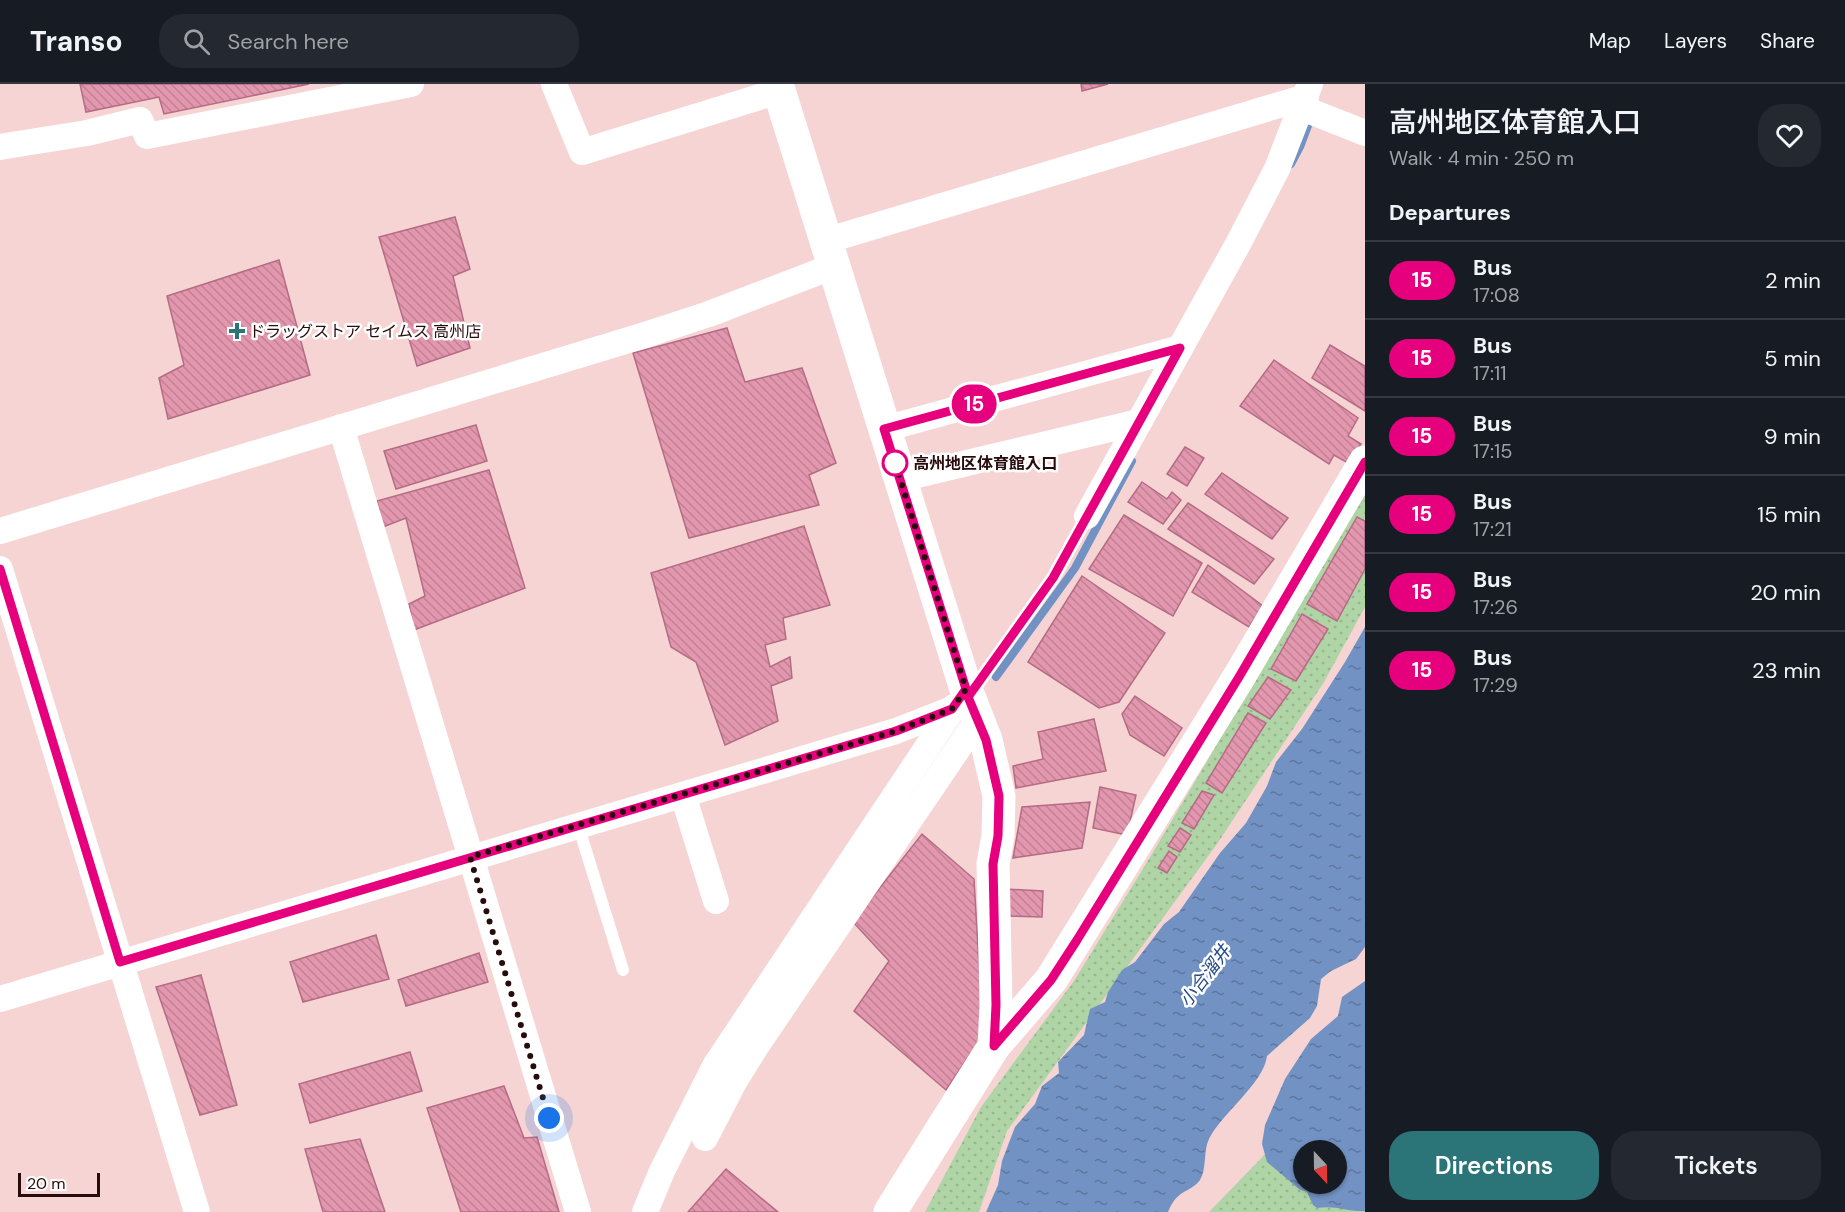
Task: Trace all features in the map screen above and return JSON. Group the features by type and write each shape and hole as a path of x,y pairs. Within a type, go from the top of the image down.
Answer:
{"street":[{"path":"0,147 87,133 140,120 147,136 411,84"},
{"path":"554,84 582,152 778,87 900,479 966,704 994,771 999,796 998,836 993,864 996,1005 994,1046"},
{"path":"1087,516 1238,244 1277,169 1306,96"},
{"path":"0,531 709,314 830,254 1306,96 1365,132"},
{"path":"884,429 1180,348"},
{"path":"900,479 1139,422"},
{"path":"341,427 578,1212"},
{"path":"890,1212 994,1046 1051,980 1077,940 1239,677 1365,462"},
{"path":"0,569 196,1212"},
{"path":"0,999 896,731 966,704"},
{"path":"705,1138 734,1082 966,704"},
{"path":"645,1212 662,1171 715,1066 966,704"},
{"path":"683,795 716,901"}],"lane":[{"path":"966,704 1053,578 1087,516"},
{"path":"578,825 623,970"}],"green space":[{"path":"1365,495 1365,607 1324,682 1217,844 1007,1131 979,1212 925,1212 981,1107 1074,981"},
{"path":"1365,1051 1365,1212 1209,1212"}],"water":[{"name":"小合溜井","path":"1365,627 1365,947 1356,959 1331,971 1321,979 1317,1006 1310,1018 1267,1056 1258,1077 1209,1139 1204,1171 1200,1180 1176,1199 1168,1212 986,1212 998,1185 1002,1161 1015,1127 1035,1104 1042,1086 1059,1073 1058,1062 1084,1035 1090,1009 1105,1002 1108,992 1122,970 1135,962 1164,924 1179,912 1220,853 1246,823 1267,786 1276,762 1302,729"},
{"path":"1365,981 1365,1211 1330,1207 1317,1208 1308,1194 1347,1194 1347,1140 1293,1140 1293,1184 1267,1162 1262,1144 1265,1125 1285,1079 1311,1039 1338,1016 1342,997"}],"building":[{"path":"80,84 309,84 164,114 159,97 86,112"},
{"path":"1081,84 1108,84 1082,91"},
{"path":"455,217 470,269 453,276 470,348 417,366 379,237"},
{"name":"ドラッグストア セイムス 高州店","path":"279,260 310,375 168,419 159,378 184,365 167,296"},
{"path":"727,328 745,382 802,368 836,463 809,475 819,505 689,538 633,353"},
{"path":"1330,345 1365,366 1365,411 1312,378"},
{"path":"1274,360 1358,418 1348,436 1361,444 1348,463 1334,455 1329,464 1240,406"},
{"path":"476,425 487,461 396,489 384,451"},
{"path":"1185,447 1204,458 1187,486 1167,474"},
{"path":"489,470 525,588 414,630 409,604 425,596 406,518 383,527 377,501"},
{"path":"1222,473 1288,518 1272,539 1205,494"},
{"path":"1142,482 1167,499 1172,492 1181,500 1163,524 1128,502"},
{"path":"1188,503 1274,559 1254,584 1168,529"},
{"path":"1124,515 1202,563 1173,616 1089,569"},
{"path":"1357,517 1365,521 1365,569 1337,621 1307,604"},
{"path":"804,526 830,605 783,618 786,639 765,645 770,667 790,657 792,678 771,686 778,721 725,745 696,662 671,647 651,573"},
{"path":"1208,565 1263,606 1249,627 1192,592"},
{"path":"1082,576 1165,633 1119,702 1099,708 1028,662"},
{"path":"1302,614 1328,629 1296,681 1271,669"},
{"path":"1268,677 1291,690 1270,719 1248,706"},
{"path":"1135,696 1182,728 1164,756 1130,735 1122,714"},
{"path":"1248,713 1266,723 1222,793 1206,783"},
{"path":"1094,719 1106,771 1016,788 1013,766 1043,759 1038,732"},
{"path":"1100,787 1136,795 1127,835 1093,828"},
{"path":"1202,791 1214,795 1194,829 1182,823"},
{"path":"1090,802 1082,848 1013,858 1022,807"},
{"path":"1180,828 1191,835 1180,852 1168,846"},
{"path":"922,834 974,879 983,1035 946,1090 854,1011 889,961 853,922"},
{"path":"1169,851 1177,857 1167,873 1158,868"},
{"path":"1006,889 1043,891 1042,917 1006,916"},
{"path":"376,935 389,979 303,1002 290,962"},
{"path":"479,953 488,982 406,1006 398,980"},
{"path":"201,975 237,1105 200,1115 156,987"},
{"path":"410,1052 422,1091 310,1123 299,1084"},
{"path":"504,1086 524,1138 537,1137 559,1212 461,1212 427,1108"},
{"path":"360,1139 385,1212 323,1212 305,1149"},
{"path":"726,1169 778,1212 688,1212"}],"waterway":[{"path":"1291,164 1312,115"},
{"path":"996,677 1075,568 1132,461"}],"bus line":[{"name":"15","path":"0,569 120,962 896,731 952,709 966,689 884,429 1180,348 1053,578 968,697 986,740 999,796 998,836 993,864 996,1005 994,1046 1051,980 1077,940 1239,677 1365,462"}],"place":[{"name":"ドラッグストア セイムス 高州店","path":"237,331"},
{"name":"高州地区体育館入口","path":"895,463"}],"route":[{"path":"549,1118 470,857 896,731 952,709 966,689 895,463"}]}
